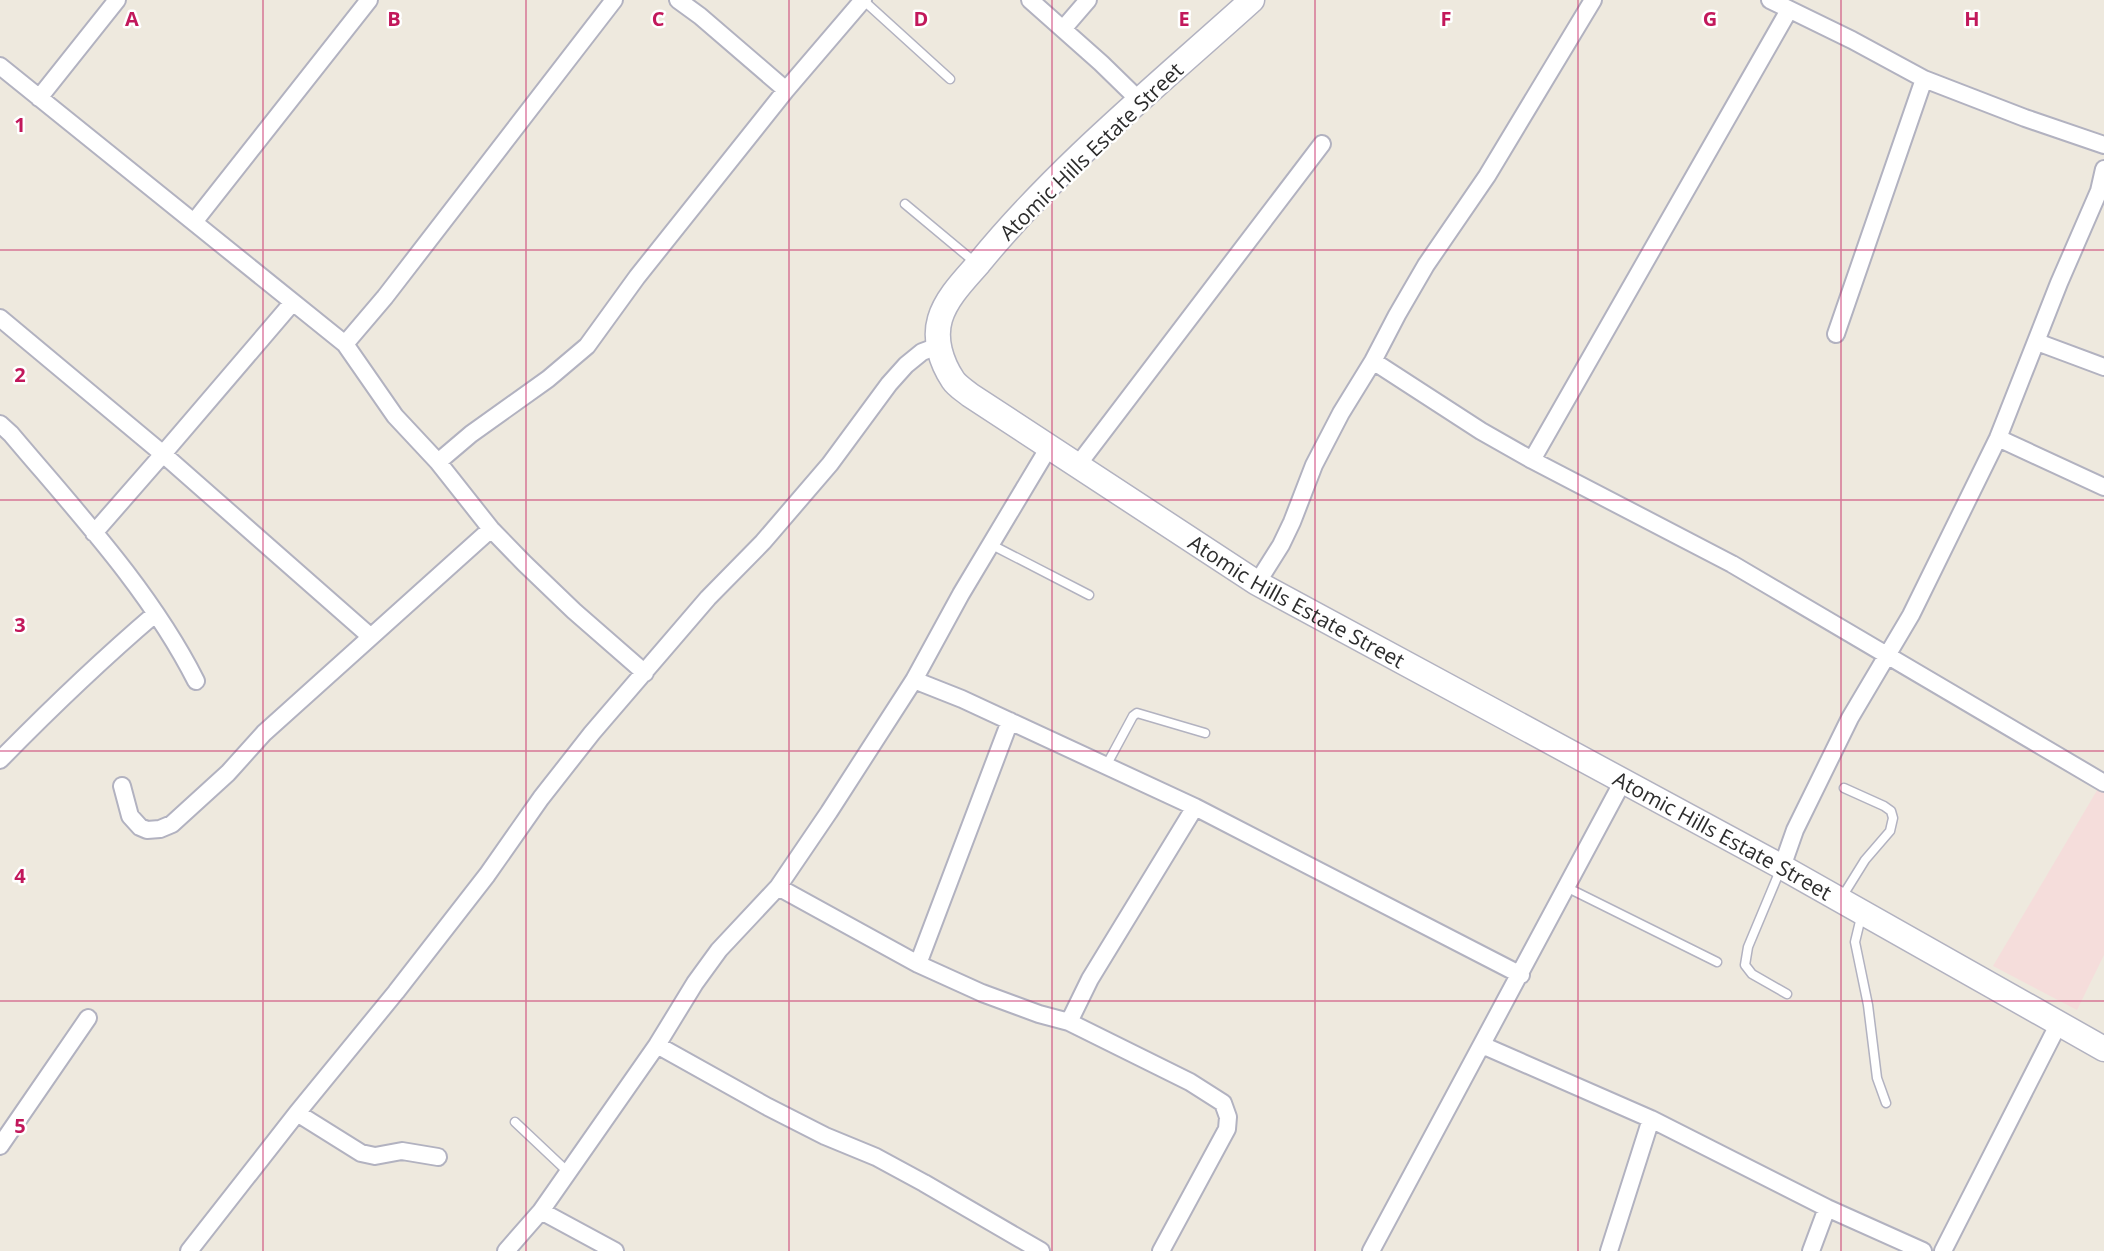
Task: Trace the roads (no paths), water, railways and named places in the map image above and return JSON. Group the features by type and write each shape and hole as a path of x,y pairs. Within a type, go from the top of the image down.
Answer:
{"street":[{"path":"39,98 117,0"},
{"path":"194,222 369,0"},
{"path":"345,344 399,278 614,0"},
{"path":"678,0 786,90"},
{"path":"438,462 471,434 548,379 587,346 637,276 786,90 863,0"},
{"path":"1030,0 1140,101"},
{"path":"1063,28 1088,0"},
{"name":"Atomic Hills Estate Street","path":"1252,0 1039,195 1003,233 978,264 950,300 940,318 938,346 953,381 969,395 1257,583 1782,867 2104,1049"},
{"path":"1257,583 1292,522 1314,465 1341,413 1373,361 1396,315 1426,265 1487,176 1593,0"},
{"path":"1770,0 1852,40 1924,79 2025,118 2104,145"},
{"path":"1532,460 1789,10"},
{"path":"0,66 345,344 395,416 438,462 491,529 574,611 645,673"},
{"path":"1836,334 1924,79"},
{"path":"1077,466 1322,144"},
{"path":"1782,867 1795,830 1850,718 1911,615 1998,438 2098,191 2104,169"},
{"path":"94,532 164,454 293,302"},
{"path":"0,318 164,454 371,637"},
{"path":"2037,342 2104,367"},
{"path":"189,1251 418,964 592,733 708,598 763,542 830,464 889,384 906,365 922,352 938,346"},
{"path":"1373,361 1481,431 1732,564 2104,783"},
{"path":"0,424 94,532 182,653 196,681"},
{"path":"1998,438 2104,487"},
{"path":"506,1251 541,1211 657,1045 695,983 719,950 778,887 914,680 961,594 1049,447"},
{"path":"122,786 130,816 140,827 147,831 172,824 228,773 264,733 491,529"},
{"path":"0,760 97,663 155,614"},
{"path":"914,680 1011,721 1195,807 1521,975"},
{"path":"918,964 1011,721"},
{"path":"1371,1251 1623,781"},
{"path":"1069,1022 1090,979 1195,807"},
{"path":"778,887 918,964 982,993 1039,1014 1069,1022 1190,1082 1223,1103 1228,1117 1227,1129 1161,1251"},
{"path":"0,1146 88,1018"},
{"path":"1943,1251 2059,1023"},
{"path":"657,1045 768,1107 825,1136 876,1157 1041,1251"},
{"path":"1482,1046 1651,1119 1827,1208 1923,1251"},
{"path":"297,1113 361,1153 375,1156 402,1151 438,1157"},
{"path":"1609,1251 1651,1119"},
{"path":"1811,1251 1827,1208"},
{"path":"541,1211 615,1251"}],"lane":[{"path":"863,0 950,79"},
{"path":"905,204 978,264"},
{"path":"992,545 1089,595"},
{"path":"1107,766 1133,716 1137,713 1205,733"},
{"path":"1840,900 1865,860 1890,831 1893,818 1891,811 1884,806 1844,788"},
{"path":"1782,867 1748,947 1745,965 1752,974 1787,994"},
{"path":"1566,887 1717,962"},
{"path":"1863,913 1855,942 1870,1017 1877,1078 1886,1103"},
{"path":"514,1122 568,1172"}]}
